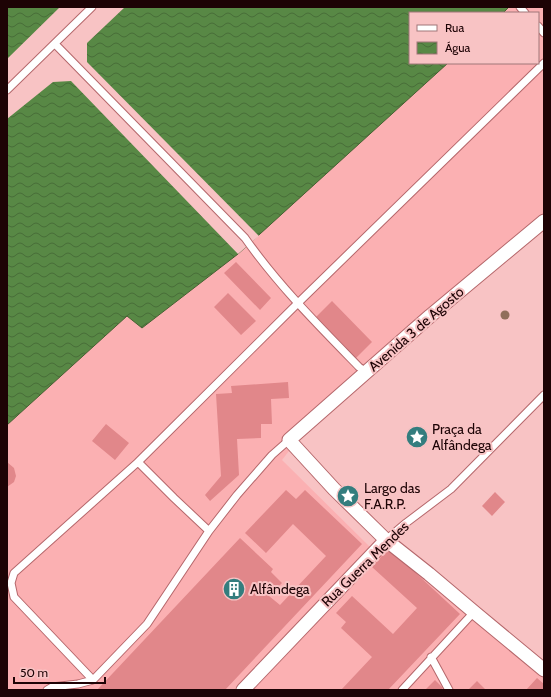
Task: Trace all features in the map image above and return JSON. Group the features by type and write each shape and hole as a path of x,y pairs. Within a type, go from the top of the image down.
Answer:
{"street":[{"name":"Avenida 3 de Agosto","path":"289,440 436,311 544,221"},
{"path":"289,440 334,489 386,540 544,670"},
{"name":"Rua Guerra Mendes","path":"244,690 386,540"}],"lane":[{"path":"7,90 92,7"},
{"path":"55,44 245,238 258,257 298,303 359,367 366,372"},
{"path":"92,680 14,597 12,591 12,578 14,573 138,462 298,303 544,63"},
{"name":"Rua Guerra Mendes","path":"386,540 451,489 544,395"},
{"path":"47,690 52,687 78,684 92,680 147,624 209,531 242,489 272,455 289,440"},
{"path":"138,462 209,531"},
{"path":"402,690 474,612"},
{"path":"431,657 449,690"}],"shaded area":[{"path":"7,7 544,7 544,224 337,389 282,460 370,547 235,690 7,690"},
{"path":"386,540 544,670 544,690 243,690"}],"water":[{"path":"7,7 509,7 504,12 409,12 409,64 447,64 238,254 142,328 127,316 7,425"}],"pier":[{"path":"60,7 125,7 87,43 87,62 259,236 238,254 71,81 53,82 7,119 7,59"}],"building":[{"path":"236,262 271,298 260,310 224,273"},
{"path":"228,293 256,321 241,335 214,307"},
{"path":"332,301 372,342 355,359 315,318"},
{"path":"288,382 289,398 271,399 272,424 261,424 261,438 237,439 239,475 210,501 205,495 221,476 216,394 232,393 231,386"},
{"path":"106,424 129,443 115,460 92,441"},
{"path":"7,462 14,468 16,476 14,482 7,487"},
{"name":"Alfândega","path":"286,490 296,499 305,490 362,544 225,690 97,690 240,538 273,569 271,572 282,583 269,596 280,605 326,556 293,524 266,553 245,533"},
{"path":"495,492 505,502 492,516 482,506"},
{"path":"389,548 460,614 388,690 341,690 372,657 341,628 346,622 336,613 352,596 393,634 417,608 372,567"},
{"path":"537,678 544,684 544,690 526,690"},
{"path":"435,680 443,688 441,690 425,690"},
{"path":"477,681 486,690 468,690"}],"place":[{"name":"Praça da Alfândega","path":"417,437"},
{"name":"Largo das F.A.R.P.","path":"348,496"},
{"name":"Alfândega","path":"234,589"}]}
